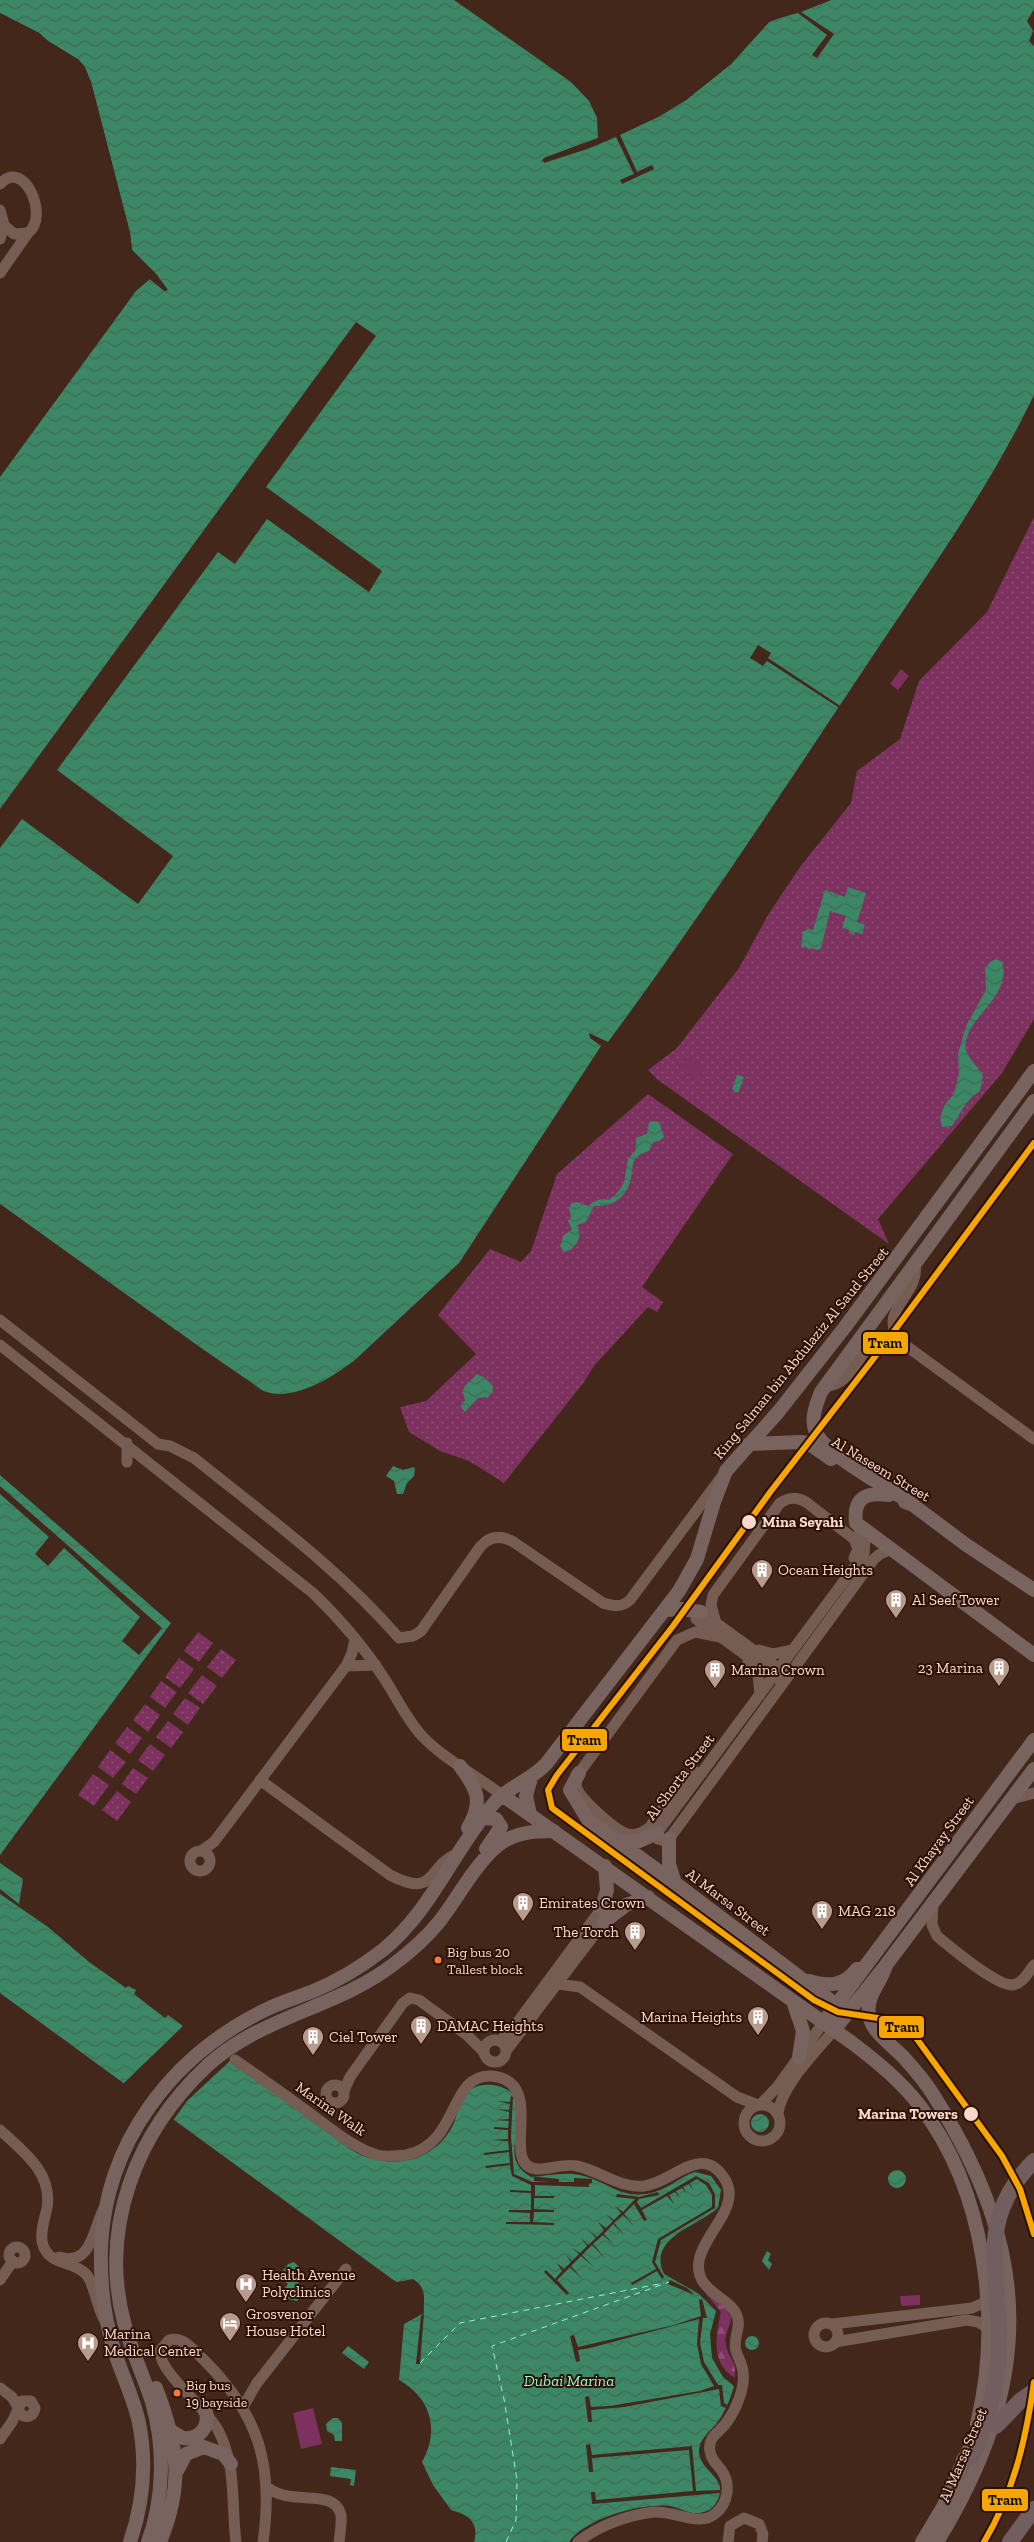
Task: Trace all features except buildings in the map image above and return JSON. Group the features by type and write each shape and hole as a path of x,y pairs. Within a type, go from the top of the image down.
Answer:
{"highway":[{"path":"964,2460 971,2456 976,2449 992,2400 998,2362 994,2330 994,2238 1000,2214 1010,2192 1034,2161"},
{"path":"996,2426 1012,2408 1034,2391"},
{"path":"1010,2542 1034,2509"}],"main road":[{"name":"King Salman bin Abdulaziz Al Saud Street","path":"130,2542 142,2491 142,2440 135,2407 115,2352 108,2325 102,2291 101,2256 106,2204 120,2158 134,2129 157,2095 184,2065 208,2044 243,2022 335,1981 371,1958 405,1929 424,1906 483,1818 502,1794 531,1778 551,1759 680,1591 697,1559 714,1502 726,1472 779,1411 845,1327 1034,1071"},
{"path":"913,1505 832,1452 816,1433 813,1419 823,1389 1034,1101"},
{"name":"Al Naseem Street","path":"749,1444 790,1441 808,1443 889,1495 913,1505 965,1544 1034,1590"},
{"path":"889,1495 875,1494 861,1499 854,1511 856,1523 1034,1655"},
{"path":"666,1610 681,1609 701,1612"},
{"name":"Al Khayay Street","path":"842,2009 888,1937 1034,1740"},
{"name":"Al Khayay Street","path":"828,2026 842,2009 886,1965 1012,1799 1030,1774 1034,1760"},
{"path":"460,1766 474,1786 477,1801 476,1812 464,1836 461,1851"},
{"name":"Al Marsa Street","path":"579,1772 570,1790 588,1820 604,1824 620,1842 842,2009"},
{"path":"530,1815 526,1796 531,1778"},
{"path":"502,1794 868,2054 898,2081 921,2106 940,2135 953,2163 970,2209 981,2254 994,2330"},
{"path":"483,1818 496,1819 501,1827 484,1852 484,1861"},
{"path":"148,2542 158,2501 160,2443 153,2404 125,2326 116,2267 117,2237 122,2208 135,2166 148,2140 172,2104 200,2073 225,2052 254,2033 284,2018 347,1994 389,1968 421,1941 438,1923 484,1861 498,1846 514,1836 529,1832 555,1830"},
{"path":"620,1842 639,1841 663,1836 675,1883"},
{"path":"602,1908 607,1890 605,1866"},
{"path":"604,1922 626,1905 648,1897"},
{"path":"806,1981 824,1985 844,1981 876,1945 888,1937"},
{"name":"Al Marsa Street","path":"886,1965 869,2001 868,2012 871,2022 877,2031 916,2072 933,2095 961,2142 989,2200 1000,2231 1008,2264 1014,2315 1007,2385 996,2426 967,2492 937,2542"},
{"path":"793,2001 803,2031 799,2057"},
{"path":"125,2326 144,2357 171,2431 177,2472 172,2508 160,2542"},
{"path":"171,2431 183,2438 196,2437 203,2431 207,2423 205,2410"},
{"path":"177,2472 186,2454 198,2448 218,2450 231,2464"},
{"name":"Al Marsa Street","path":"922,2542 943,2507 964,2460"}],"street":[{"path":"0,184 8,178 19,178 28,186 37,214 35,225 0,274"},
{"path":"0,210 4,224 14,234 28,233"},
{"path":"0,239 4,224"},
{"path":"900,1340 894,1332 892,1321 895,1310 916,1279 915,1265"},
{"path":"0,1320 30,1346 158,1444 170,1446 194,1458 318,1556 357,1592 399,1638 408,1637 421,1631 483,1543 495,1537 512,1541 603,1603 616,1606 624,1605 630,1600 726,1472"},
{"path":"0,1330 16,1343 30,1346"},
{"path":"823,1389 836,1385 844,1379 875,1340 891,1336 900,1340 1034,1439"},
{"path":"0,1345 127,1443 313,1593 355,1639 376,1666 415,1727 432,1746 502,1794"},
{"path":"127,1443 127,1462"},
{"path":"716,1623 711,1605 712,1595 780,1503 785,1499 799,1499 806,1502 856,1541 857,1552 840,1580 839,1588"},
{"name":"Al Shorta Street","path":"663,1836 702,1773 760,1695 781,1676 793,1650 865,1551 866,1541 856,1523"},
{"name":"Al Shorta Street","path":"663,1836 781,1676 874,1559 883,1552 890,1550"},
{"path":"701,1612 735,1637 781,1676 720,1637 696,1619 701,1612"},
{"path":"702,1773 694,1772 684,1780 650,1827 642,1832 626,1834 604,1824 578,1791 576,1783 579,1772 677,1640 696,1632 720,1637"},
{"path":"735,1637 768,1653 793,1650"},
{"path":"205,1855 346,1666 352,1653 355,1639"},
{"path":"738,1649 756,1671 760,1695"},
{"path":"346,1666 376,1666"},
{"path":"260,1780 390,1875 403,1882 418,1883 427,1880 448,1859 461,1851"},
{"path":"1012,1799 1034,1793"},
{"path":"933,1903 932,1925 938,1936 998,1980 1011,1985 1018,1983 1034,1965"},
{"path":"499,2044 514,2027 602,1908"},
{"path":"484,2052 485,2045 499,2044 558,1984 604,1922"},
{"path":"572,1965 580,1987"},
{"path":"558,1984 580,1987 737,2097 772,2108 778,2114 779,2130 773,2137 765,2140 757,2140 749,2135 744,2124 746,2116 759,2105"},
{"path":"340,2088 403,2003 410,1998 419,2000 467,2035 484,2052 486,2058 494,2062 504,2058 499,2044"},
{"name":"Al Khayay Street","path":"759,2105 773,2092 799,2057 828,2026"},
{"name":"Al Khayay Street","path":"778,2114 780,2103 789,2087 828,2026"},
{"path":"467,2035 499,2044"},
{"name":"Marina Walk","path":"235,2060 342,2138 380,2156 412,2154 428,2145 443,2131 462,2090 470,2082 480,2077 492,2076"},
{"path":"494,2062 492,2076 510,2084 520,2098 520,2153 525,2163 531,2167 538,2169 560,2165 577,2166 631,2186 658,2182 692,2164 707,2164 714,2167 721,2175 727,2183 730,2193 729,2206 706,2241 698,2264 703,2282 733,2310 738,2320 734,2343 743,2372 743,2385 728,2421 711,2441 709,2447 710,2455 725,2477 728,2492 726,2498 716,2514 706,2519 694,2519 673,2512 652,2512 598,2528 578,2542"},
{"path":"737,2097 746,2116"},
{"path":"0,2130 33,2162 45,2182 48,2198 42,2242 46,2252 55,2261 78,2268 88,2276 97,2305 108,2325"},
{"path":"42,2242 48,2250 61,2258 72,2259 82,2255 92,2242 98,2220 106,2204"},
{"path":"0,2280 13,2262"},
{"path":"244,2408 257,2383 346,2269"},
{"path":"988,2301 972,2308 832,2324 825,2323 817,2326 814,2338 816,2342 824,2347 835,2342 967,2320 978,2322 994,2330"},
{"path":"832,2324 837,2331 835,2342"},
{"path":"236,2542 231,2464 218,2430 205,2410 166,2368 160,2356 165,2343 174,2339 184,2341 230,2388 244,2408 259,2444 266,2486 263,2542"},
{"path":"230,2388 244,2389 257,2383"},
{"path":"0,2388 22,2408"},
{"path":"0,2439 22,2408"},
{"path":"0,2449 22,2408"},
{"path":"266,2486 276,2494 288,2497 323,2498 332,2502 341,2515 339,2542"},
{"path":"266,2507 288,2497"},
{"path":"728,2542 730,2526 744,2518 754,2520 763,2539"}],"green space":[{"path":"1034,517 1034,1019 1002,1073 878,1219 889,1244 658,1080 648,1070 677,1048 739,968 768,915 800,867 851,803 857,771 900,739 919,681 987,612"},
{"path":"901,669 909,676 898,690 890,684"},
{"path":"1034,752 1034,792 1028,756"},
{"path":"687,1057 704,1071 695,1081 679,1067"},
{"path":"648,1094 733,1154 642,1287 663,1302 657,1312 648,1307 594,1366 584,1382 504,1483 469,1461 440,1451 409,1432 400,1407 426,1401 476,1354 438,1315 490,1249 521,1262 531,1251 557,1174"},
{"path":"198,1632 213,1643 199,1662 184,1651"},
{"path":"221,1649 236,1660 222,1678 207,1667"},
{"path":"179,1658 194,1669 180,1688 165,1677"},
{"path":"202,1675 217,1686 203,1704 188,1693"},
{"path":"161,1681 177,1692 165,1708 150,1697"},
{"path":"185,1698 200,1708 188,1725 173,1714"},
{"path":"145,1704 160,1715 148,1732 133,1720"},
{"path":"168,1721 183,1732 171,1748 156,1737"},
{"path":"127,1727 142,1738 130,1754 115,1743"},
{"path":"150,1744 165,1755 153,1771 138,1760"},
{"path":"110,1750 126,1762 113,1778 98,1767"},
{"path":"133,1768 148,1778 136,1794 122,1784"},
{"path":"93,1774 109,1785 94,1806 78,1795"},
{"path":"117,1791 131,1802 117,1821 102,1810"},
{"path":"703,2290 727,2310 731,2317 725,2341 735,2367 735,2378 727,2372 718,2357 717,2339 721,2312"},
{"path":"920,2295 920,2305 901,2306 900,2296"},
{"path":"313,2408 322,2444 301,2449 293,2413"}],"water":[{"path":"0,0 454,0 571,82 589,101 597,118 598,138 544,158 544,163 587,149 660,116 686,100 731,64 769,22 831,0 1034,0 1034,9 1027,21 1033,31 1029,41 1034,46 1034,395 1016,430 977,498 934,565 675,949 608,1042 589,1033 590,1038 601,1046 459,1263 356,1359 326,1379 302,1390 289,1393 277,1394 266,1392 254,1386 0,1204 0,477 136,291 150,279 164,291 168,290 157,275 132,250 130,233 91,82 79,60 48,41 39,33 0,13"},
{"path":"848,887 866,893 857,922 865,925 862,934 855,932 854,935 849,933 849,930 842,928 846,916 830,911 821,948 818,950 811,948 810,950 805,946 804,948 801,947 803,931 806,931 807,928 813,930 825,890 845,897"},
{"path":"996,959 1002,962 1003,975 1000,987 966,1039 967,1053 983,1076 980,1091 967,1102 952,1126 942,1127 940,1118 945,1104 954,1094 959,1073 958,1054 966,1026 986,990 985,968"},
{"path":"737,1075 744,1077 739,1091 736,1093 732,1089"},
{"path":"649,1122 659,1122 664,1137 659,1141 653,1142 649,1151 642,1153 635,1159 630,1182 625,1193 612,1203 594,1206 586,1222 577,1225 579,1229 578,1242 564,1252 560,1246 563,1236 572,1229 568,1221 571,1217 569,1208 571,1204 577,1202 588,1206 598,1200 609,1200 617,1193 624,1183 628,1159 636,1150 636,1138 647,1134"},
{"path":"477,1374 485,1378 493,1386 492,1393 488,1397 478,1398 465,1412 460,1406 465,1401 464,1387"},
{"path":"393,1466 403,1470 414,1467 414,1476 407,1483 403,1494 397,1494 394,1481 386,1476"},
{"path":"0,1475 171,1623 0,1855"},
{"path":"0,1863 23,1879 19,1904 0,1889"},
{"name":"Dubai Marina","path":"0,1894 48,1927 89,1962 126,1988 128,1986 136,1990 134,1994 165,2018 168,2015 350,2149 364,2156 393,2162 421,2156 433,2149 444,2138 453,2125 461,2100 466,2093 483,2085 495,2085 512,2093 517,2105 518,2122 514,2148 515,2156 517,2164 522,2171 531,2177 564,2174 584,2176 621,2191 646,2194 660,2190 695,2172 711,2176 721,2190 718,2208 668,2242 662,2251 661,2262 664,2274 699,2294 716,2311 710,2334 712,2358 723,2377 734,2386 729,2402 718,2421 701,2442 699,2452 704,2465 720,2486 720,2493 714,2506 707,2511 699,2513 688,2512 670,2506 644,2507 630,2510 601,2519 577,2533 569,2542 474,2542 474,2524 467,2517 451,2510 433,2485 422,2462 431,2438 429,2416 419,2396 399,2380 404,2324 424,2313 424,2294 421,2286 413,2279 397,2282 392,2279 0,1993"},
{"path":"756,2114 764,2114 769,2119 767,2130 756,2132 751,2127 751,2119"},
{"path":"893,2170 901,2170 906,2175 904,2186 893,2188 888,2183 888,2175"},
{"path":"767,2251 771,2254 768,2260 772,2264 769,2270 762,2261"},
{"path":"294,2262 301,2269 298,2282 302,2295 297,2301 289,2299 286,2295 289,2293 285,2288 288,2284 284,2281 286,2278 282,2272 288,2264"},
{"path":"752,2336 757,2338 759,2343 757,2348 752,2350 747,2348 745,2343 747,2338"},
{"path":"348,2346 369,2362 364,2369 342,2353"},
{"path":"333,2418 338,2418 342,2423 342,2441 335,2441 334,2435 327,2431 326,2424"},
{"path":"331,2467 356,2470 354,2486 350,2485 351,2479 330,2476"}],"pier":[{"path":"825,0 831,0 801,12 834,34 817,58 812,55 827,35 798,13 775,19 769,22 731,64 686,100 660,116 620,135 637,172 652,165 654,169 622,184 620,180 634,174 616,137 587,149 541,162 544,158 601,137 600,140 587,146 550,158 587,147 659,114 685,98 729,62 767,20"},
{"path":"0,13 39,33 48,41 79,60 85,67 91,82 130,233 132,250 157,275 167,292 148,278 151,277 163,287 129,251 127,234 89,83 83,68 77,61 46,43 38,35 0,16"},
{"path":"356,322 376,336 266,487 382,571 369,592 267,519 235,564 218,552 57,770 173,856 138,904 22,819 0,848 0,809"},
{"path":"758,645 771,653 768,658 842,707 841,709 767,661 763,666 750,658"},
{"path":"0,1204 144,1309 268,1394 235,1375 142,1311 0,1208"},
{"path":"0,1486 162,1628 139,1655 122,1641 140,1617 64,1548 48,1566 35,1554 49,1537 0,1494"},
{"path":"185,2024 232,2059 187,2101 172,2122 122,2085"},
{"path":"511,2096 513,2097 511,2136 514,2174 532,2182 551,2182 534,2181 534,2177 559,2179 559,2182 574,2182 574,2178 592,2179 589,2187 535,2185 535,2196 554,2196 554,2198 534,2198 534,2209 554,2210 554,2212 534,2212 533,2222 554,2223 554,2225 506,2224 506,2222 530,2222 530,2213 509,2212 509,2210 531,2210 531,2193 510,2192 510,2190 531,2191 531,2185 512,2176 510,2165 486,2168 485,2166 510,2163 509,2152 484,2155 484,2153 509,2150 508,2141 490,2140 508,2139 508,2130 494,2129 494,2127 508,2128 509,2121 496,2120 509,2119 509,2112 497,2109 509,2110 510,2104 497,2101 510,2102"},
{"path":"696,2176 709,2183 715,2194 715,2208 661,2240 655,2262 664,2277 662,2279 657,2271 632,2285 631,2283 656,2269 652,2262 658,2239 712,2207 712,2195 706,2185 697,2179 690,2183 693,2190 689,2184 683,2187 687,2194 682,2188 676,2191 680,2198 675,2192 669,2195 674,2204 667,2196 642,2210 647,2220 644,2221 634,2204 624,2214 634,2226 623,2215 614,2223 624,2235 613,2224 604,2234 614,2245 603,2235 593,2244 605,2258 592,2245 582,2255 595,2268 581,2256 571,2266 583,2280 570,2267 557,2280 569,2293 567,2295 544,2272 546,2270 555,2279 562,2271 557,2263 564,2269 571,2262 565,2254 572,2261 579,2254 572,2248 580,2253 587,2246 581,2238 588,2245 596,2238 589,2231 597,2237 604,2230 598,2222 606,2228 613,2221 606,2214 614,2220 621,2213 615,2206 623,2212 635,2199 616,2197 617,2194 639,2197 658,2192 659,2195 639,2199 637,2202 641,2208"},
{"path":"670,2280 687,2288 695,2295 668,2284"},
{"path":"702,2299 707,2318 703,2318 700,2343 704,2362 718,2385 722,2385 726,2408 721,2406 719,2389 624,2407 591,2410 592,2422 588,2422 585,2397 589,2396 591,2407 610,2406 700,2391 714,2386 701,2364 697,2344 699,2319 578,2350 580,2361 576,2362 570,2336 574,2335 578,2347 674,2325 701,2316 699,2300"},
{"path":"424,2313 420,2364 416,2364 421,2316"},
{"path":"590,2444 592,2455 692,2446 696,2491 720,2490 720,2493 592,2504 591,2492 595,2492 596,2500 693,2491 689,2450 592,2458 593,2472 589,2472 586,2445"}],"ferry route":[{"path":"506,2542 516,2520 517,2480 504,2399 492,2346 669,2282"},
{"path":"420,2363 460,2323 664,2283"}],"transit line":[{"name":"Tram","path":"1034,1143 874,1358 771,1491 673,1626 557,1775 548,1790 552,1808 814,2000 838,2012 891,2020 914,2035 1002,2156 1020,2189 1034,2234"},
{"name":"Tram","path":"984,2542 1003,2504 1017,2465 1023,2444 1034,2382"}],"place":[{"name":"Mina Seyahi","path":"749,1522"},
{"name":"Ocean Heights","path":"762,1589"},
{"name":"Al Seef Tower","path":"896,1619"},
{"name":"23 Marina","path":"999,1687"},
{"name":"Marina Crown","path":"715,1689"},
{"name":"Emirates Crown","path":"523,1922"},
{"name":"MAG 218","path":"822,1930"},
{"name":"The Torch","path":"635,1951"},
{"name":"Big bus 20 Tallest block","path":"438,1960"},
{"name":"Marina Heights","path":"758,2036"},
{"name":"DAMAC Heights","path":"421,2045"},
{"name":"Ciel Tower","path":"313,2056"},
{"name":"Marina Towers","path":"971,2114"},
{"name":"Health Avenue Polyclinics","path":"246,2303"},
{"name":"Grosvenor House Hotel","path":"230,2342"},
{"name":"Marina Medical Center","path":"88,2362"},
{"name":"Big bus 19 bayside","path":"177,2393"}]}
